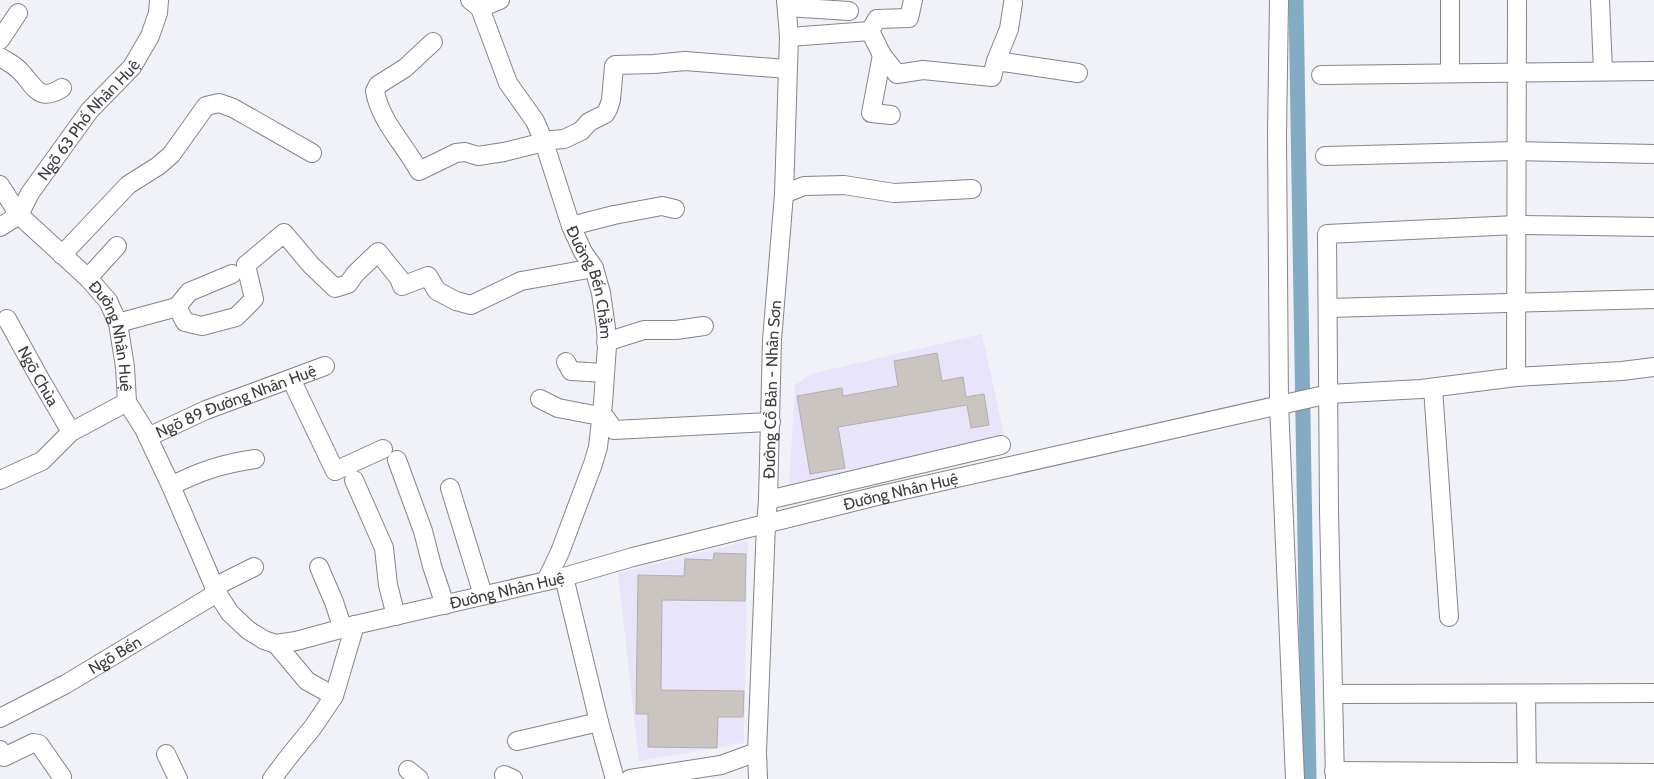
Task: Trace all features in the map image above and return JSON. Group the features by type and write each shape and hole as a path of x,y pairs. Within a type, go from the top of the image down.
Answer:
{"street":[{"name":"Ngõ 63 Phố Nhân Huệ","path":"19,215 30,193 90,110 132,67 150,36 158,12 158,0"},
{"path":"475,4 500,0"},
{"path":"870,32 876,19 909,18 913,0"},
{"path":"1279,0 1277,135 1279,404 1295,779"},
{"path":"1450,0 1450,73"},
{"path":"1516,377 1517,0"},
{"path":"1600,0 1603,71"},
{"path":"786,3 849,11"},
{"name":"Đường Cổ Bản - Nhân Sơn","path":"758,779 757,752 771,422 772,340 784,194 789,37 786,3"},
{"path":"870,32 882,56 897,74 923,70 992,77 996,61 1009,29 1013,3"},
{"name":"Đường Bến Chằm","path":"475,4 508,83 535,121 544,142 571,226 583,252 594,268 601,293 606,342 602,416 598,447 560,552 546,581"},
{"path":"0,40 18,13"},
{"path":"789,37 870,32"},
{"path":"433,42 405,68 378,85 375,91 376,100 384,117 420,171 456,153 465,152 476,156 504,152 564,139 582,130 591,121 606,112 610,103 610,86 615,65 685,61 787,69"},
{"path":"882,56 871,113 891,115"},
{"path":"0,57 19,70 34,88 42,94 52,94 62,88"},
{"path":"996,61 1078,73"},
{"path":"1321,75 1654,71"},
{"path":"62,255 128,185 158,166 171,155 206,106 219,104 233,108 312,153"},
{"path":"1324,156 1516,151 1654,154"},
{"path":"784,194 804,186 844,185 894,193 972,189"},
{"name":"Đường Nhân Huệ","path":"0,186 19,215 88,278 105,297 118,323 125,367 127,402 148,437 216,590 230,613 248,630 264,640 276,644 564,577 633,557 877,496 1279,404 1329,394 1433,388 1516,377 1622,371 1654,367"},
{"path":"571,226 662,206 674,209"},
{"path":"0,227 19,215"},
{"path":"1654,227 1516,226 1327,234 1329,511 1334,775 1654,773"},
{"path":"177,307 185,322 202,326 236,317 254,299 246,264 284,233 335,288 348,284 355,274 378,252 399,278 402,286 428,276 437,291 456,301 471,305 521,280 594,268"},
{"path":"88,278 117,246"},
{"path":"118,323 177,307 189,292 232,274"},
{"path":"1328,308 1654,299"},
{"name":"Ngõ Chùa","path":"7,319 71,432"},
{"path":"606,342 644,330 676,330 704,326"},
{"path":"566,362 571,371 605,373"},
{"name":"Ngõ 89 Đường Nhân Huệ","path":"148,437 206,410 326,366"},
{"path":"291,379 335,471 382,449"},
{"path":"1433,388 1449,617"},
{"path":"540,399 558,408 605,417 614,430 771,422"},
{"path":"0,480 42,461 71,432 127,402"},
{"path":"768,500 1001,445"},
{"path":"171,486 198,473 234,462 255,459"},
{"path":"397,460 423,531 445,605"},
{"path":"872,474 877,496"},
{"path":"354,480 384,548 388,585 396,616"},
{"path":"450,488 483,595"},
{"name":"Ngõ Bến","path":"3,711 66,684 254,567"},
{"path":"272,779 313,727 334,696 349,627 334,602 319,567"},
{"path":"564,577 599,722 615,779"},
{"path":"276,644 307,681 334,696"},
{"path":"1333,694 1654,694"},
{"path":"1526,694 1527,775"},
{"path":"517,741 599,722"},
{"path":"0,750 4,757 19,748 33,743 39,744 62,777"},
{"path":"630,779 721,765 757,752"},
{"path":"166,754 178,779"}],"shaded area":[{"path":"982,334 1004,435 789,487 795,385 811,374"},
{"path":"748,541 744,743 639,761 618,573"}],"building":[{"path":"937,353 942,381 963,377 966,397 984,394 989,425 971,428 967,405 838,427 845,468 810,474 797,396 842,388 843,396 898,386 894,361"},
{"path":"714,553 746,554 745,601 662,600 661,690 744,691 743,717 718,717 717,748 648,747 648,714 636,714 638,575 684,576 685,559 713,560"}],"waterway":[{"path":"1296,0 1309,779"}]}
